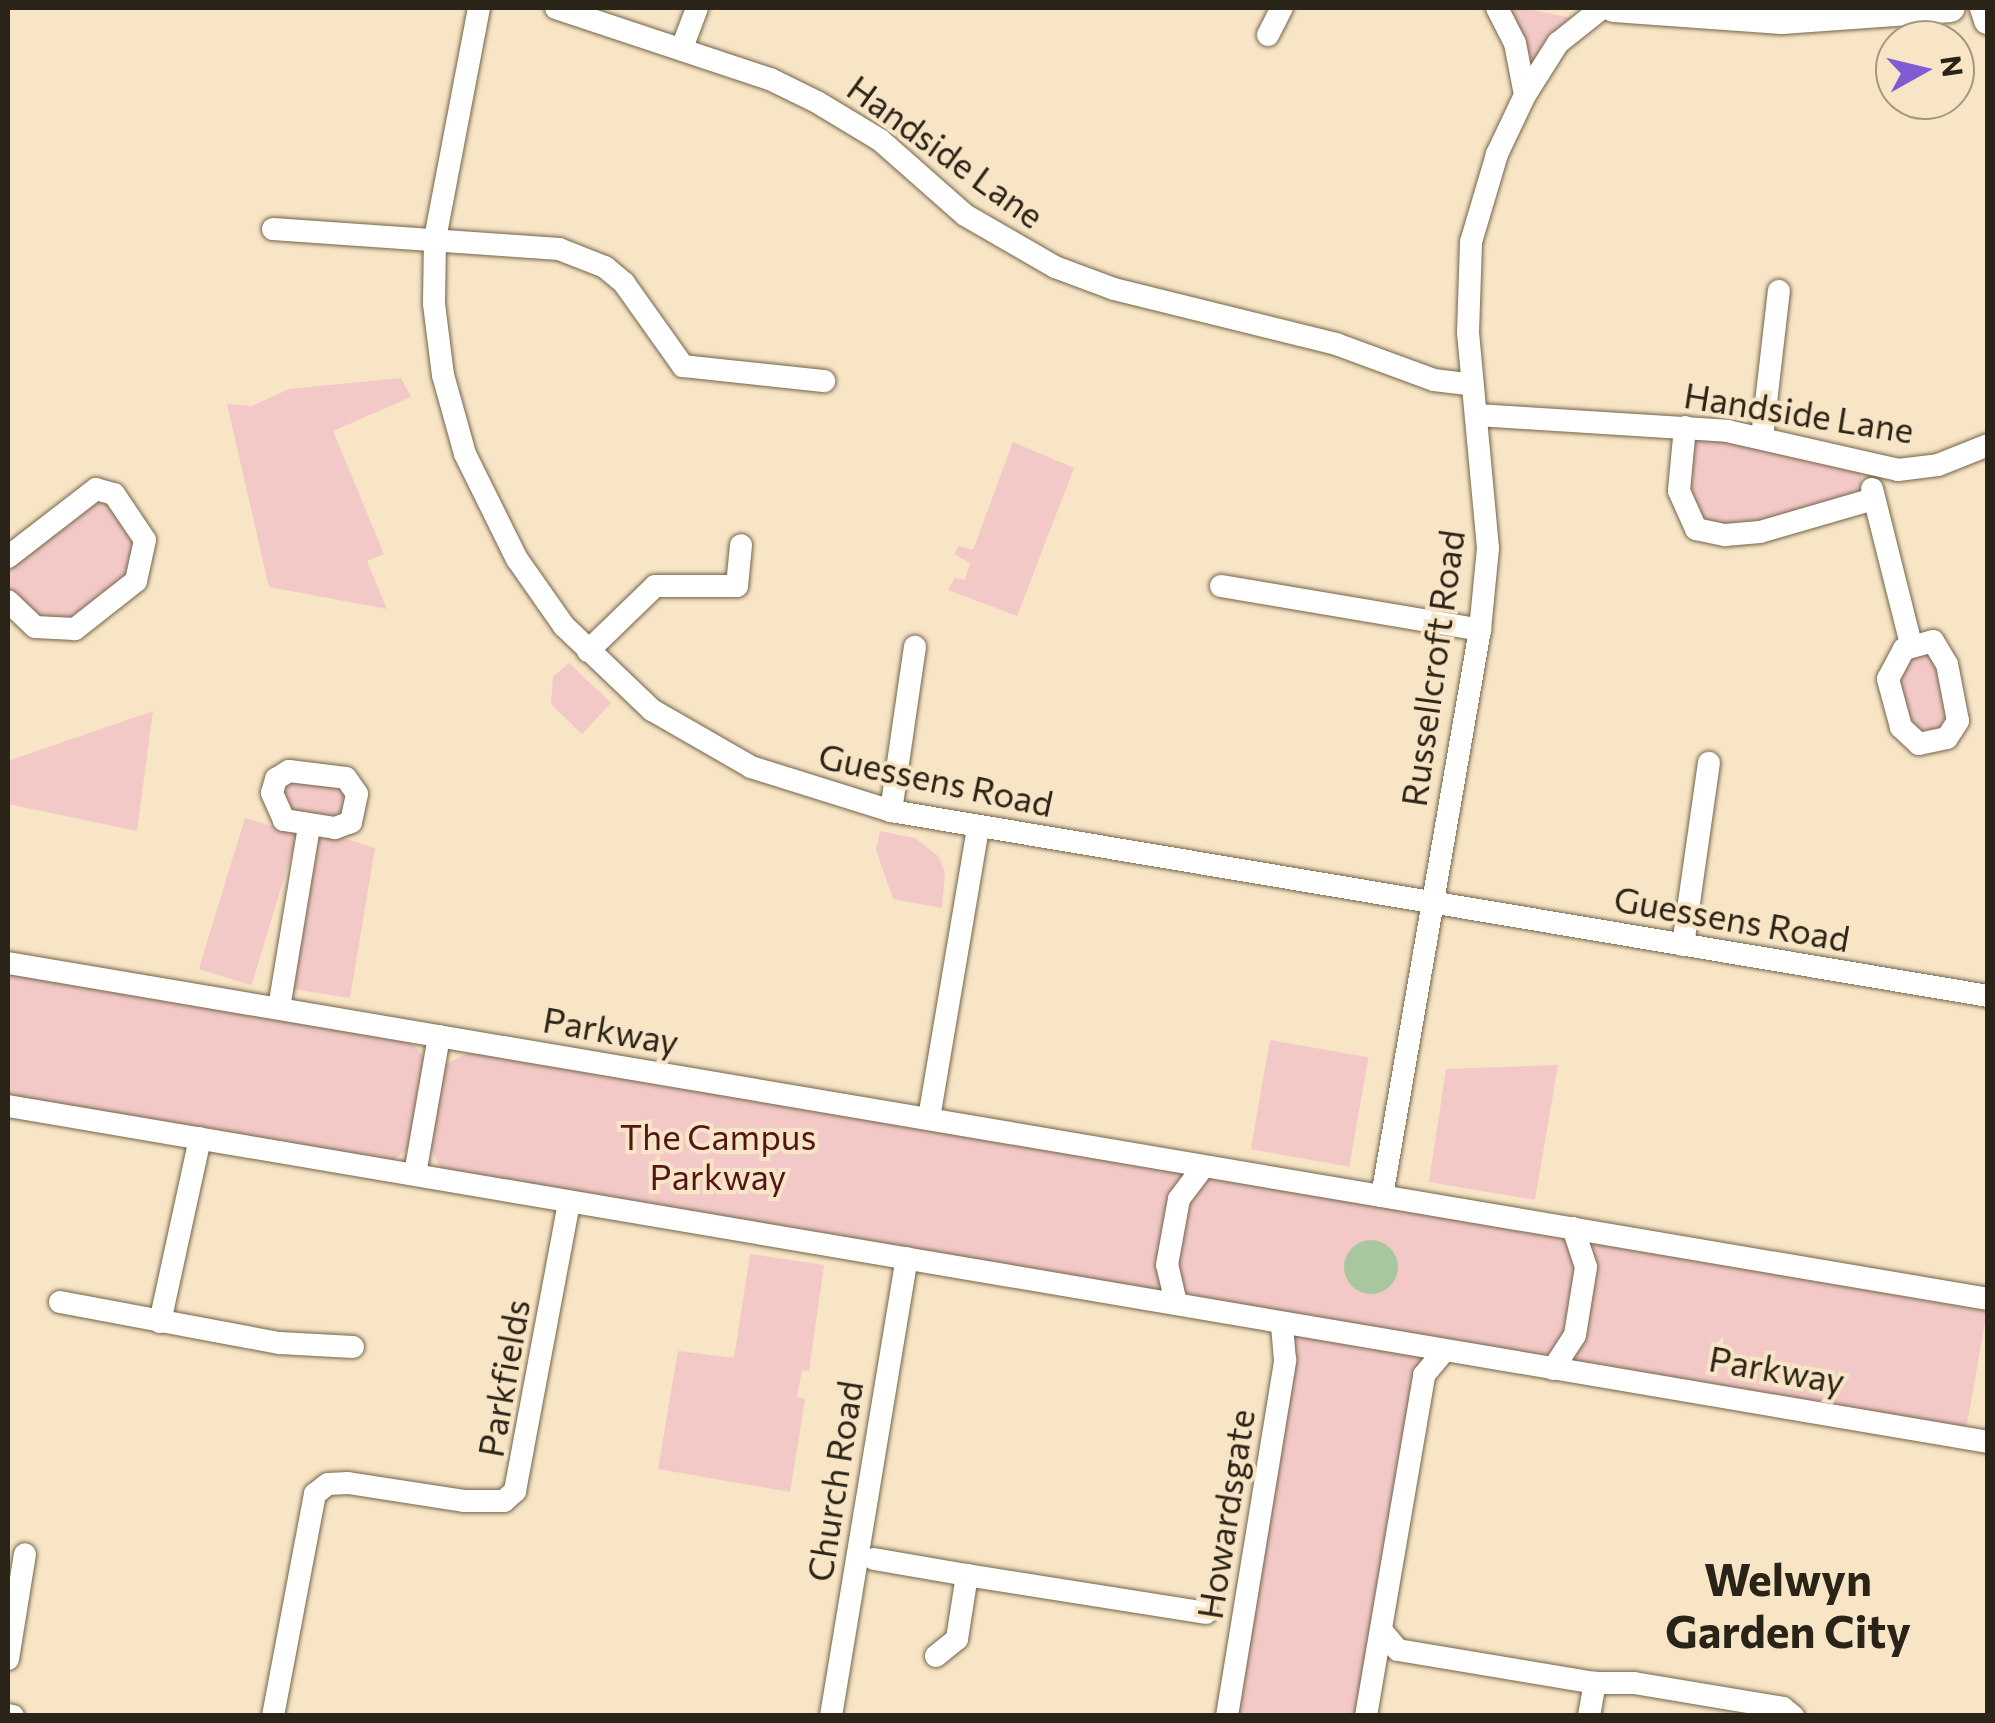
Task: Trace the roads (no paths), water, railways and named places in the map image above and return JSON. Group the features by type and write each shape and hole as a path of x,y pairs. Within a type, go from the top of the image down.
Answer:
{"main road":[{"path":"1614,8 1782,20 1951,8"},
{"path":"1984,8 1988,20"}],"street":[{"name":"Guessens Road","path":"479,8 436,239 438,344 465,454 526,575 588,651 652,710 710,747 806,790 891,811 1988,996"},
{"name":"Handside Lane","path":"556,8 770,79 852,120 965,215 1054,267 1114,289 1336,344 1434,380 1472,385"},
{"path":"682,48 698,8"},
{"path":"1268,35 1282,8"},
{"path":"1497,8 1515,43 1525,95"},
{"name":"Russellcroft Road","path":"1382,1196 1480,630 1488,512 1472,385 1471,242 1497,154 1525,95 1558,43 1602,8"},
{"path":"272,229 436,239 584,256 624,282 683,366 824,382"},
{"path":"1762,437 1780,292"},
{"name":"Handside Lane","path":"1476,415 1685,427 1762,437 1877,466 1918,469 1988,444"},
{"path":"1685,427 1678,491 1696,529 1725,536 1760,532 1870,500"},
{"path":"1877,466 1870,500 1911,644"},
{"path":"8,557 96,489 114,494 146,540 136,580 75,629 35,626 8,601"},
{"path":"588,651 655,586 737,586 741,545"},
{"path":"1222,586 1480,630"},
{"path":"891,811 915,647"},
{"path":"1683,945 1708,763"},
{"path":"279,1008 309,826"},
{"path":"928,1118 978,827"},
{"name":"Parkway","path":"8,963 1988,1299"},
{"path":"415,1174 439,1036"},
{"name":"Parkway","path":"8,1106 1988,1442"},
{"path":"160,1322 200,1138"},
{"path":"1176,1303 1167,1264 1179,1199 1203,1167"},
{"name":"Parkfields","path":"273,1716 315,1494 328,1484 464,1501 504,1501 515,1492 569,1203"},
{"path":"1554,1369 1575,1335 1586,1267 1573,1228"},
{"name":"Church Road","path":"831,1716 907,1258"},
{"path":"60,1302 280,1343 353,1347"},
{"name":"Howardsgate","path":"1227,1716 1285,1360 1282,1323"},
{"path":"1366,1716 1424,1375 1444,1351"},
{"path":"8,1659 26,1554"},
{"path":"874,1559 1206,1613"},
{"path":"936,1656 957,1638 967,1575"},
{"path":"1381,1630 1398,1650 1595,1682 1634,1683 1783,1708 1793,1716"},
{"path":"1589,1716 1595,1682"}],"district":[{"name":"Welwyn Garden City","path":"1788,1604"}],"park label":[{"name":"The Campus Parkway","path":"718,1156"}]}
